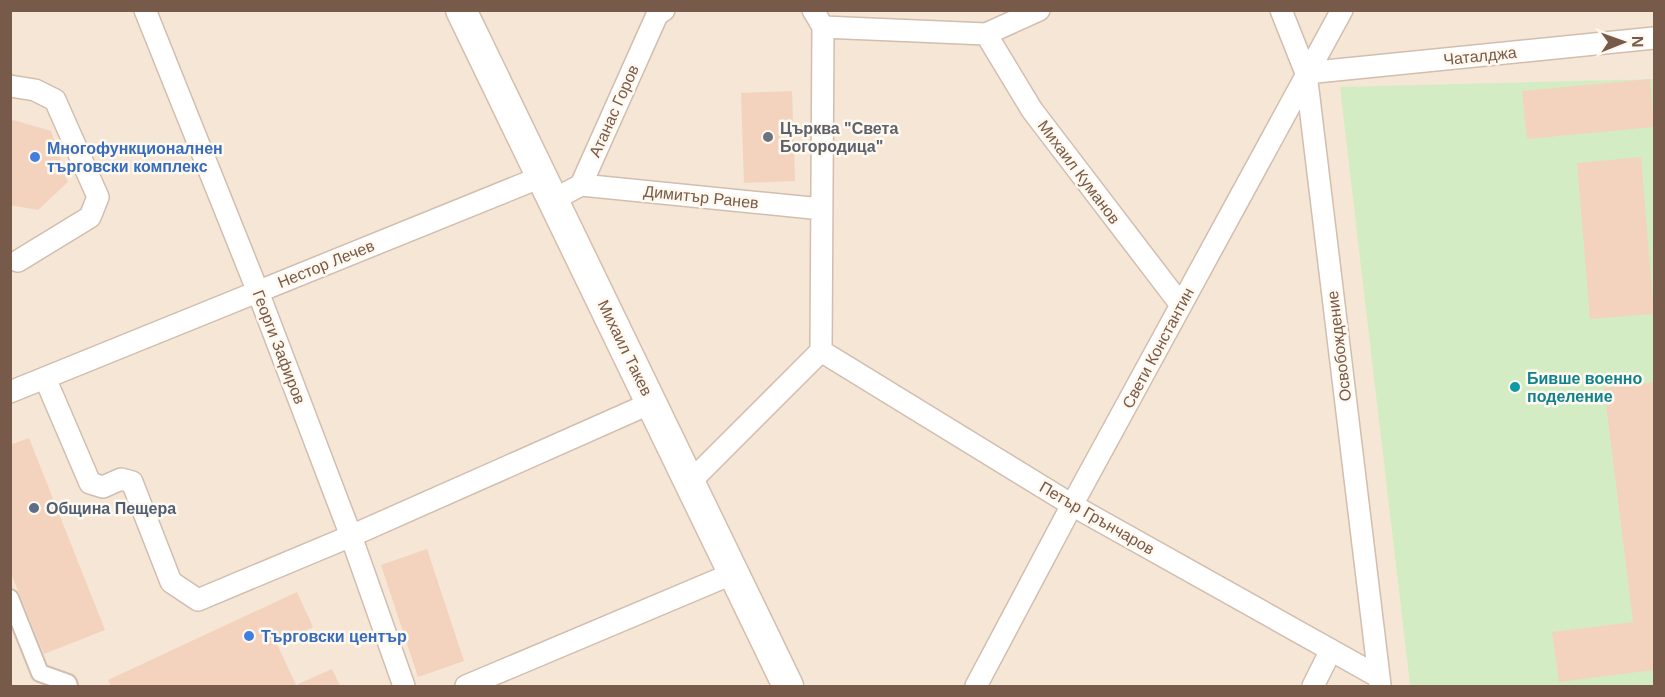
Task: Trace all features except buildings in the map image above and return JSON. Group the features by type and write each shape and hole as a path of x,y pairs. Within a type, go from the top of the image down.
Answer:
{"main road":[{"name":"Михаил Такев","path":"461,10 788,687"}],"street":[{"name":"Атанас Горов","path":"581,185 657,15 664,10"},
{"path":"690,482 821,351 822,210 818,19 986,34 1039,10"},
{"name":"Освобождение","path":"1281,10 1306,74 1379,682"},
{"name":"Свети Константин","path":"976,687 1072,505 1342,10"},
{"name":"Георги Зафиров","path":"152,13 351,536 404,687"},
{"name":"Михаил Куманов","path":"986,34 1032,110 1181,305"},
{"name":"Чаталджа","path":"1306,74 1654,38"},
{"path":"10,86 35,90 55,100 98,197 90,217 18,261"},
{"path":"547,188 581,185"},
{"name":"Димитър Ранев","path":"581,185 822,210"},
{"name":"Нестор Лечев","path":"10,392 258,292 547,188"},
{"name":"Петър Грънчаров","path":"821,351 1072,505 1331,650 1379,682"},
{"path":"45,378 90,483 103,487 121,479 132,482 171,582 198,600 351,536 651,404"},
{"path":"466,687 734,573"},
{"path":"10,598 40,673 68,683 69,687"},
{"path":"1313,687 1331,650"}],"shaded area":[{"path":"1654,10 1654,79 1341,88 1410,686 11,686 10,11"}],"green space":[{"name":"Бивше военно поделение","path":"1654,79 1654,686 1410,686 1340,87"}],"place":[{"name":"Църква \"Света Богородица\"","path":"768,137"},
{"name":"Многофункционалнен търговски комплекс","path":"35,157"},
{"name":"Бивше военно поделение","path":"1515,387"},
{"name":"Община Пещера","path":"34,508"},
{"name":"Търговски център","path":"249,636"}]}
